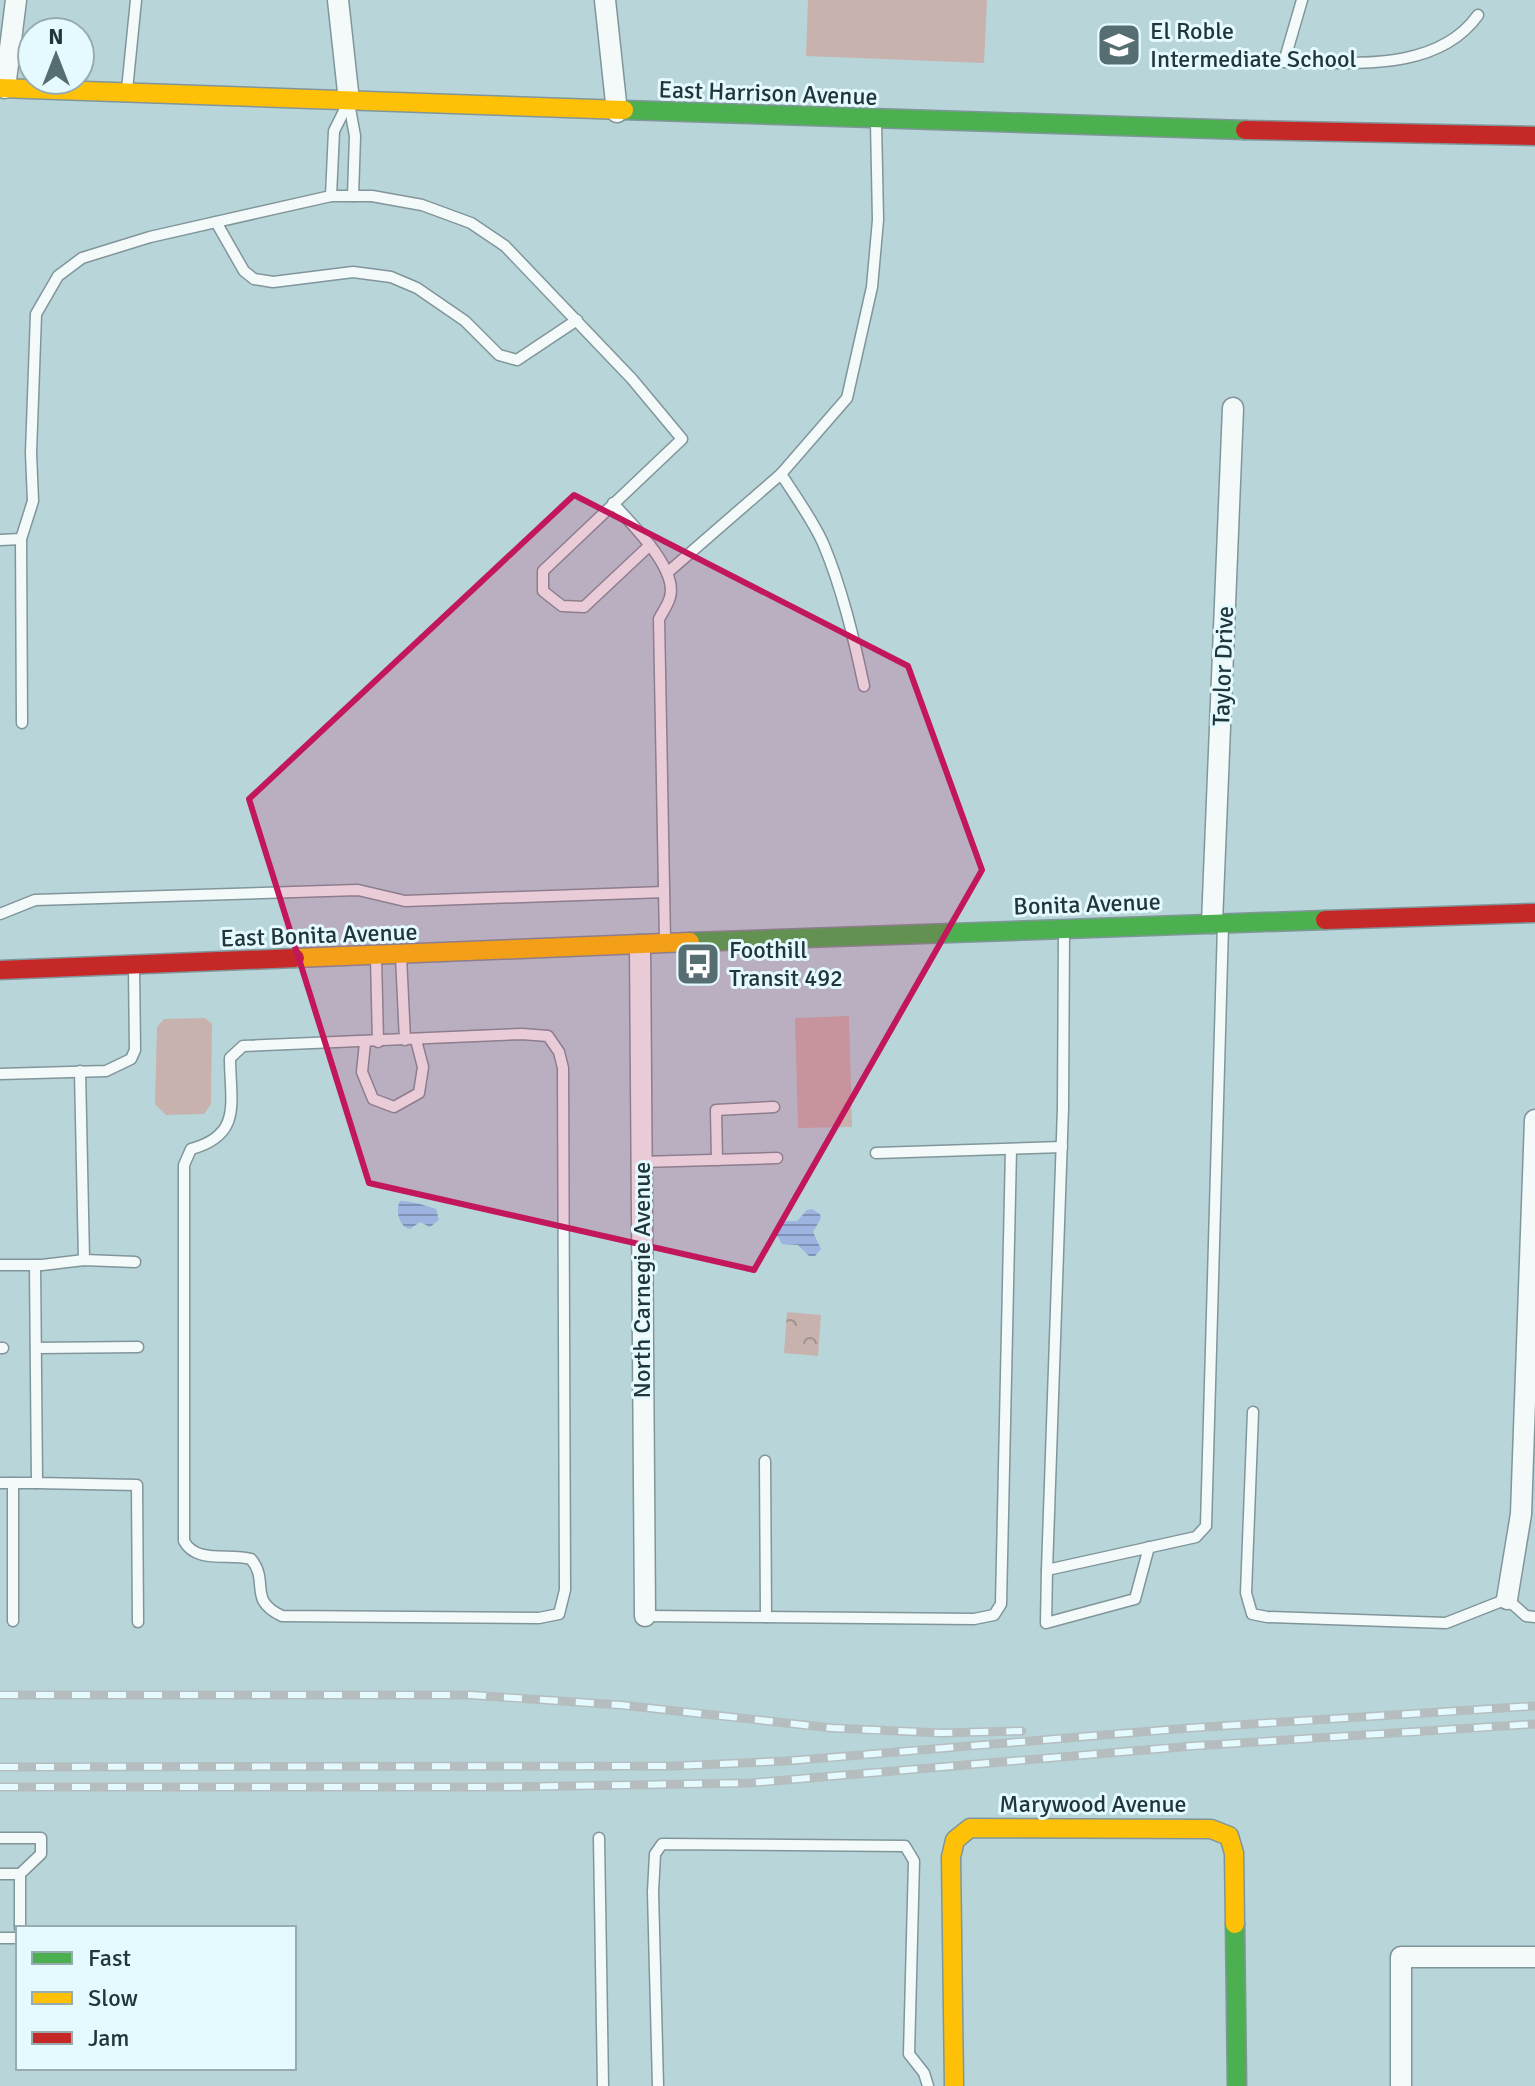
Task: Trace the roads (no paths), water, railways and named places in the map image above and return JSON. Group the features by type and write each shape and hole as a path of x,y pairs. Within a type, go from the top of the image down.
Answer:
{"street":[{"path":"3,88 16,0"},
{"path":"338,0 349,101"},
{"path":"605,0 617,112"},
{"name":"East Harrison Avenue","path":"3,88 617,112 1269,132 1535,136"},
{"name":"Taylor Drive","path":"1218,923 1233,408"},
{"name":"Bonita Avenue","path":"640,945 1535,913"},
{"name":"East Bonita Avenue","path":"0,970 640,945"},
{"name":"North Carnegie Avenue","path":"640,945 645,1616"},
{"path":"1507,1599 1521,1514 1535,1120"},
{"name":"Marywood Avenue","path":"954,2086 951,1857 955,1840 970,1828 1211,1829 1229,1836 1234,1853 1237,2086"},
{"path":"1401,2086 1401,1957 1535,1957"}],"lane":[{"path":"127,93 136,0"},
{"path":"1302,0 1284,62 1378,61 1413,56 1457,36 1478,15"},
{"path":"331,196 334,131 349,101"},
{"path":"349,101 355,136 353,196"},
{"path":"667,573 781,474 847,398 872,287 878,220 876,120"},
{"path":"22,723 21,539 33,501 31,453 36,314 58,276 82,258 150,237 331,196 372,196 422,205 471,223 505,246 632,379 682,439 543,571 543,591 562,606 584,607 650,545"},
{"path":"216,222 244,271 254,279 273,282 353,272 391,277 417,288 465,321 499,355 517,360 577,320"},
{"path":"781,474 823,544 854,638 864,686"},
{"path":"613,503 650,545 671,581 670,597 659,619 665,943"},
{"path":"0,540 21,539"},
{"path":"0,914 35,900 358,890 405,901 664,892"},
{"path":"1047,1570 1196,1537 1206,1526 1218,923"},
{"path":"1064,929 1062,1147 1046,1623 1135,1599 1149,1547"},
{"path":"365,1043 362,1072 373,1099 394,1107 419,1093 423,1067 410,1040 401,956"},
{"path":"376,957 378,1042"},
{"path":"0,1074 106,1071 131,1059 135,1050 134,966"},
{"path":"522,1034 548,1036 559,1052 563,1068 565,1590 559,1614 539,1618 282,1616 267,1609 262,1600 257,1567 251,1559 198,1555 188,1549 184,1541 184,1165 191,1149 207,1145 225,1132 230,1117 230,1058 238,1048 378,1042 522,1034"},
{"path":"80,1071 84,1260"},
{"path":"717,1160 716,1110 774,1107"},
{"path":"876,1153 1062,1147"},
{"path":"645,1616 974,1619 994,1615 1001,1604 1011,1149"},
{"path":"641,1162 777,1158"},
{"path":"0,1265 84,1260 135,1262"},
{"path":"35,1265 37,1483"},
{"path":"36,1348 138,1347"},
{"path":"1253,1412 1246,1593 1252,1614 1446,1623 1507,1599 1526,1616 1535,1617"},
{"path":"765,1461 766,1617"},
{"path":"0,1483 137,1485 138,1622"},
{"path":"13,1483 13,1621"},
{"path":"0,1838 41,1838 41,1854 20,1874 0,1874"},
{"path":"599,1838 603,2086"},
{"path":"658,2086 653,1892 655,1854 662,1844 905,1846 914,1861 909,2054 924,2073 928,2086"},
{"path":"20,1874 20,1926"}],"water":[{"path":"400,1201 436,1209 439,1220 430,1227 420,1222 410,1229 406,1228 399,1218"},
{"path":"812,1209 821,1218 813,1232 821,1249 815,1256 809,1256 798,1245 782,1244 776,1234 778,1225 797,1221"}],"railway":[{"path":"0,1695 470,1695 621,1705 832,1728 941,1733 1022,1731"},
{"path":"0,1767 674,1766 787,1761 1189,1728 1535,1706"},
{"path":"0,1787 502,1787 750,1783 1193,1746 1535,1724"}],"place":[{"name":"El Roble Intermediate School","path":"1119,45"},
{"name":"Foothill Transit 492","path":"698,964"}]}
